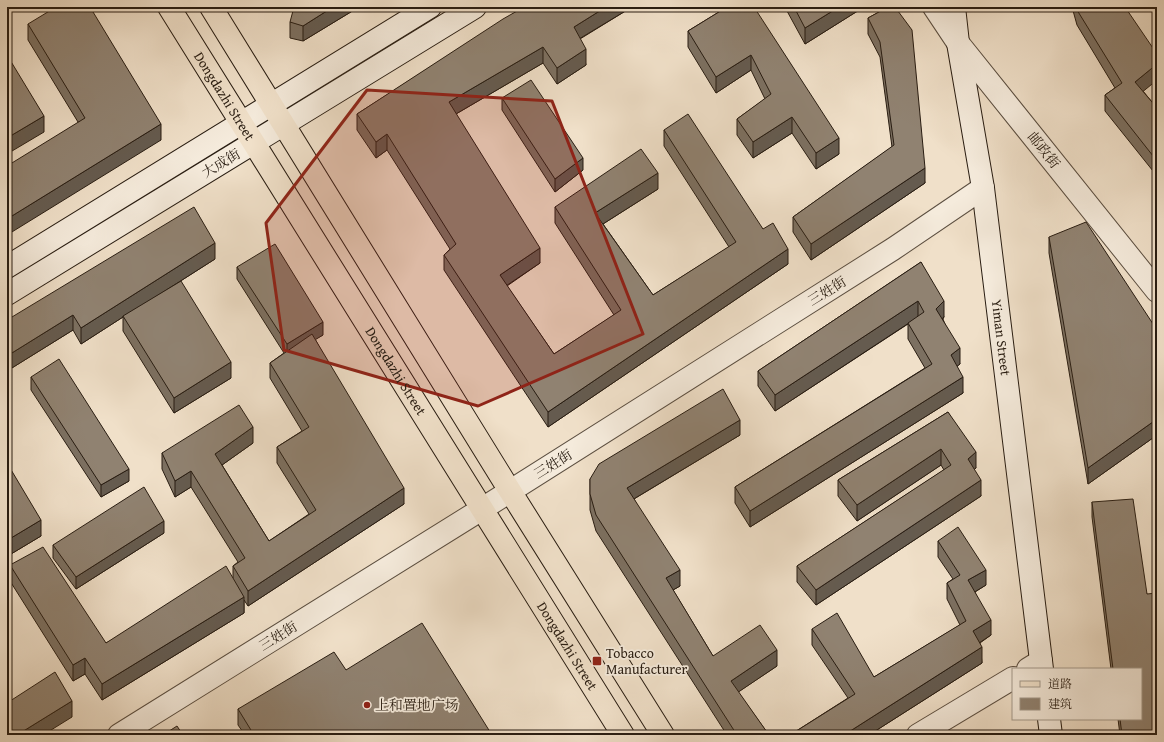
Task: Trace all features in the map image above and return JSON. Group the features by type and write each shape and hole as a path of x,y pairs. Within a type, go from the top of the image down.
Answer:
{"main road":[{"name":"Dongdazhi Street","path":"169,7 623,735"},
{"path":"211,7 510,491 663,735"},
{"name":"大成街","path":"7,267 430,7"},
{"name":"大成街","path":"7,294 475,7"},
{"name":"邮政街","path":"934,7 958,43 1157,291"},
{"name":"Yiman Street","path":"954,7 958,43 984,188 1037,666"},
{"name":"三姓街","path":"119,735 482,509 880,257 984,188"},
{"path":"918,735 1012,679"},
{"path":"1049,720 1051,735"}],"highlighted area":[{"path":"367,90 552,101 643,334 478,406 284,350 266,223"}],"building":[{"path":"56,7 90,7 161,124 7,219 7,166 85,118 28,24"},
{"path":"294,7 333,7 303,26 290,22"},
{"path":"524,7 606,7 574,27 586,49 557,68 543,47 449,102 540,248 500,275 554,354 621,310 555,207 641,149 658,173 595,213 653,295 736,242 664,130 688,114 763,229 773,223 788,249 548,412 444,255 456,244 387,134 376,142 357,114 503,19"},
{"path":"727,7 754,7 839,138 816,153 792,117 753,142 737,119 771,94 751,55 716,77 688,31"},
{"path":"794,7 839,7 805,28"},
{"path":"888,7 895,7 912,30 925,168 811,244 793,217 894,145 880,42 868,18"},
{"path":"1076,7 1125,7 1157,54 1157,64 1135,82 1157,108 1157,161 1105,95 1122,83"},
{"path":"7,55 44,116 7,138"},
{"path":"531,80 583,158 555,179 502,98"},
{"path":"194,207 215,243 81,328 73,315 7,356 7,320"},
{"path":"1086,222 1157,330 1157,419 1088,468 1049,237"},
{"path":"275,244 323,322 287,344 237,267"},
{"path":"921,262 944,301 936,309 960,348 951,355 963,377 750,511 735,487 932,364 908,323 924,312 918,301 775,395 758,371"},
{"path":"181,281 231,362 174,398 123,316"},
{"path":"312,334 404,488 248,591 233,566 245,558 191,471 175,481 162,453 239,405 253,427 215,454 269,541 316,510 277,447 309,427 270,363"},
{"path":"59,359 129,469 101,485 31,377"},
{"path":"723,389 740,420 627,488 680,570 666,578 713,656 760,625 777,650 731,681 769,735 737,735 596,515 590,494 590,479 599,464"},
{"path":"948,412 976,452 968,459 981,480 816,590 797,566 951,465 941,449 857,505 838,480"},
{"path":"7,463 41,520 11,538 7,531"},
{"path":"144,487 164,521 76,577 53,545"},
{"path":"1133,499 1147,594 1157,593 1157,735 1122,735 1120,720 1142,720 1142,668 1113,668 1092,502"},
{"path":"958,527 986,570 968,580 991,620 973,631 982,647 844,735 790,735 855,694 812,629 837,613 874,677 966,621 947,583 960,575 938,541"},
{"path":"43,547 106,643 226,566 244,597 102,684 85,658 73,665 10,565"},
{"name":"上和置地广场","path":"422,623 492,735 254,735 238,709 334,652 346,670"},
{"path":"55,672 72,701 17,735 7,735 7,703"},
{"path":"177,726 183,735 163,735"}],"place":[{"name":"Tobacco Manufacturer","path":"597,661"},
{"name":"上和置地广场","path":"367,705"}]}
